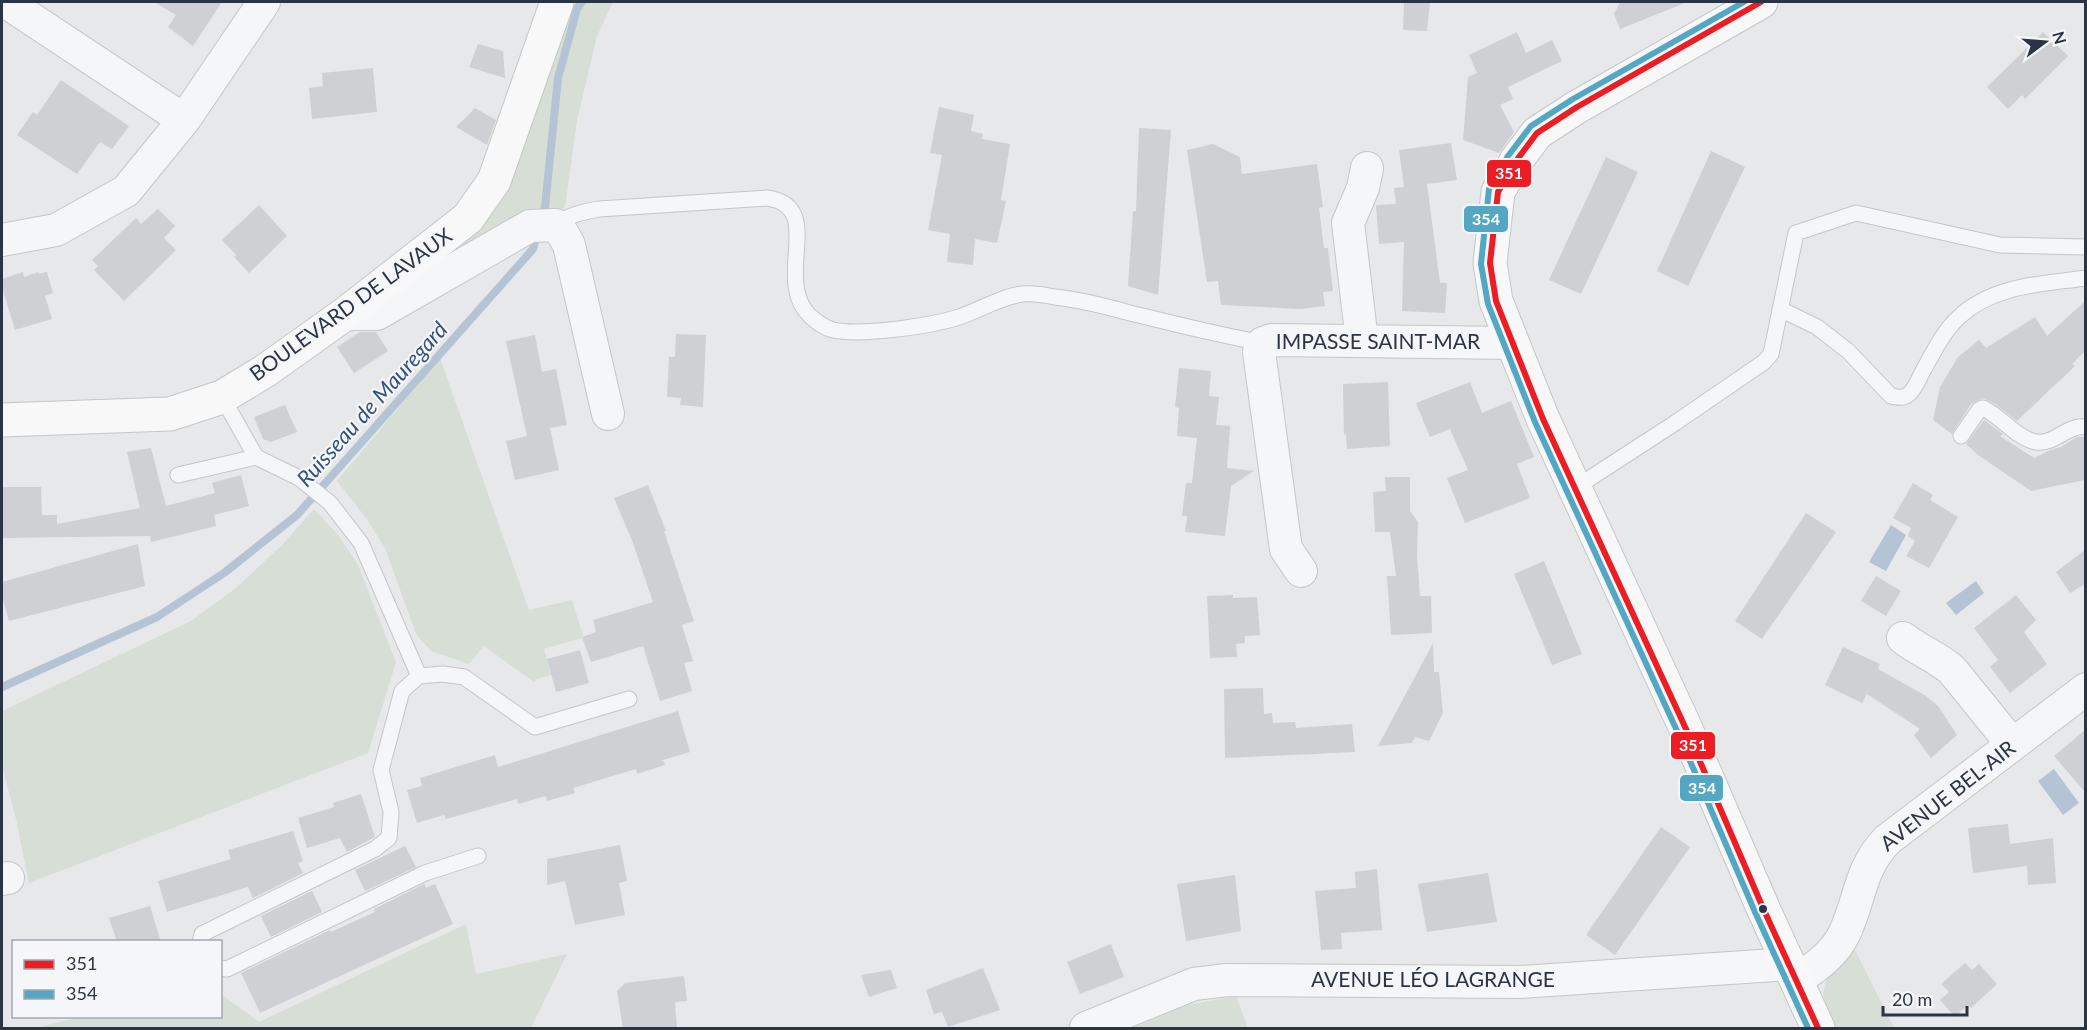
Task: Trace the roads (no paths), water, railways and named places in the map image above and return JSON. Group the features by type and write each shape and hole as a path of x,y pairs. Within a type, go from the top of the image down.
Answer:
{"street":[{"path":"6,2 184,120"},
{"path":"2,240 56,230 126,191 184,120 264,2"},
{"name":"BOULEVARD DE LAVAUX","path":"2,420 170,414 222,397 265,372 345,314 468,218 494,181 557,2"},
{"path":"1761,2 1577,107 1537,133 1516,160 1498,192 1490,263 1496,301 1543,419 1686,729 1818,1029"},
{"path":"1362,341 1348,224 1363,188 1367,168"},
{"path":"345,314 377,314 543,225 563,234 569,245 608,414"},
{"name":"IMPASSE SAINT-MAR","path":"1301,571 1286,549 1259,352 1263,343 1272,340 1512,343"},
{"path":"1903,638 1915,648 1945,663 2012,744"},
{"name":"AVENUE BEL-AIR","path":"1792,971 1829,956 1845,934 1868,865 1887,840 2085,689"},
{"name":"AVENUE LÉO LAGRANGE","path":"1086,1029 1194,984 1227,980 1519,982 1775,965 1792,971"}],"lane":[{"path":"543,225 579,212 600,209 779,199 790,207 798,222 794,279 798,296 807,313 818,324 834,330 870,331 931,324 1023,294 1088,302 1214,334 1263,343"},
{"path":"1575,488 1676,423 1764,362 1771,354 1796,233 1856,213 2000,245 2085,247"},
{"path":"1780,309 1817,327 1848,351 1891,396 1900,398 1908,395 1917,384 1942,336 1960,316 1984,298 2001,291 2085,278"},
{"path":"222,397 256,457 299,478 330,503 361,543 419,676"},
{"path":"1961,436 1979,410 1983,408 2025,438 2038,443 2048,441 2075,427 2085,427"},
{"path":"178,476 256,457"},
{"path":"200,940 202,934 375,849 388,838 391,812 381,770 402,691 419,676 443,674 464,677 535,727 628,699"},
{"path":"222,968 227,969 425,873 478,856"}],"water":[{"path":"1891,525 1906,535 1886,571 1869,562"},
{"path":"1976,581 1984,593 1956,615 1946,603"},
{"path":"2054,769 2079,803 2063,815 2038,781"}],"waterway":[{"name":"Ruisseau de Mauregard","path":"542,218 558,78 577,9 582,2"},
{"name":"Ruisseau de Mauregard","path":"2,687 157,617 224,573 297,515 533,249 538,230"}]}
